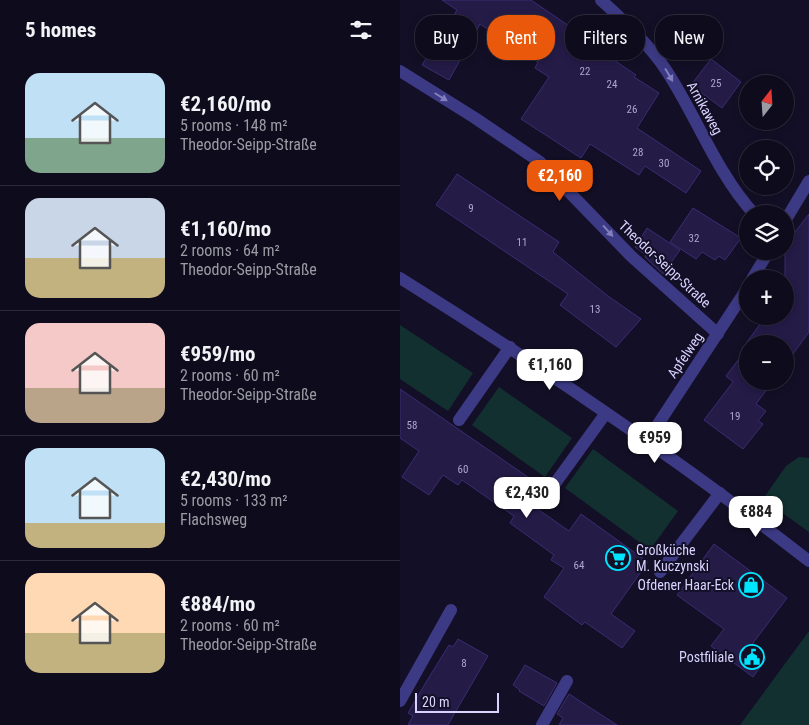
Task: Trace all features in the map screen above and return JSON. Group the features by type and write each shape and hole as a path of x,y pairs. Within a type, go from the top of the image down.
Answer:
{"street":[{"name":"Arnikaweg","path":"601,0 619,16 666,69 734,191 746,205"},
{"name":"Theodor-Seipp-Straße","path":"400,71 540,162 631,256 718,334"},
{"path":"794,206 809,181"},
{"path":"400,278 510,347 647,441 720,493 809,561"},
{"name":"Apfelweg","path":"647,441 739,301"},
{"path":"459,420 510,347"},
{"path":"543,500 606,413"},
{"path":"660,572 720,493"},
{"path":"400,701 452,610"},
{"path":"542,725 567,681"}],"green space":[{"path":"400,325 473,373 448,411 400,379"},
{"path":"499,387 572,438 545,477 472,425"},
{"path":"593,449 678,511 650,550 565,488"},
{"path":"799,457 809,458 809,532 763,499 786,466"},
{"path":"809,631 809,725 740,725"}],"building":[{"path":"442,0 531,0 553,15 487,15 487,29 480,24 477,29 477,15 454,15 457,10"},
{"path":"555,16 565,23 565,60 614,60 636,75 634,77 659,93 637,128 701,171 686,193 645,166 639,175 590,144 581,158 521,119 549,77 535,68 538,62 535,60 555,60"},
{"path":"425,60 460,60 449,80 422,65"},
{"path":"710,60 739,80 739,85 722,108 691,85"},
{"path":"457,174 559,242 553,252 608,296 641,319 616,347 560,305 568,294 436,205"},
{"path":"693,208 739,237 739,241 725,260 719,256 715,260 702,252 696,259 670,242"},
{"path":"809,214 809,332 794,353 794,335 752,335 759,325 794,325 794,270 785,270 785,260 794,260 794,233"},
{"path":"647,228 680,250 663,274 645,257 646,255 635,247"},
{"path":"739,359 739,390 766,390 756,404 766,411 758,421 763,424 743,449 704,420 733,382 726,376"},
{"path":"400,389 538,484 526,501 569,531 581,514 648,562 611,614 635,631 622,648 585,622 582,625 544,597 564,568 551,560 554,555 510,523 514,516 462,480 458,485 443,475 429,495 402,477 419,451 400,438"},
{"path":"714,544 787,598 750,647 766,659 753,677 711,646 724,629 677,595"},
{"path":"458,639 488,656 448,725 408,725 413,716 408,713 449,645 453,647"},
{"path":"525,665 557,683 544,706 519,691 513,685"},
{"path":"569,694 617,725 559,725 563,718 557,714"}],"place":[{"name":"Großküche M. Kuczynski","path":"618,558"},
{"name":"Ofdener Haar-Eck","path":"751,585"},
{"name":"Postfiliale","path":"752,657"}]}
